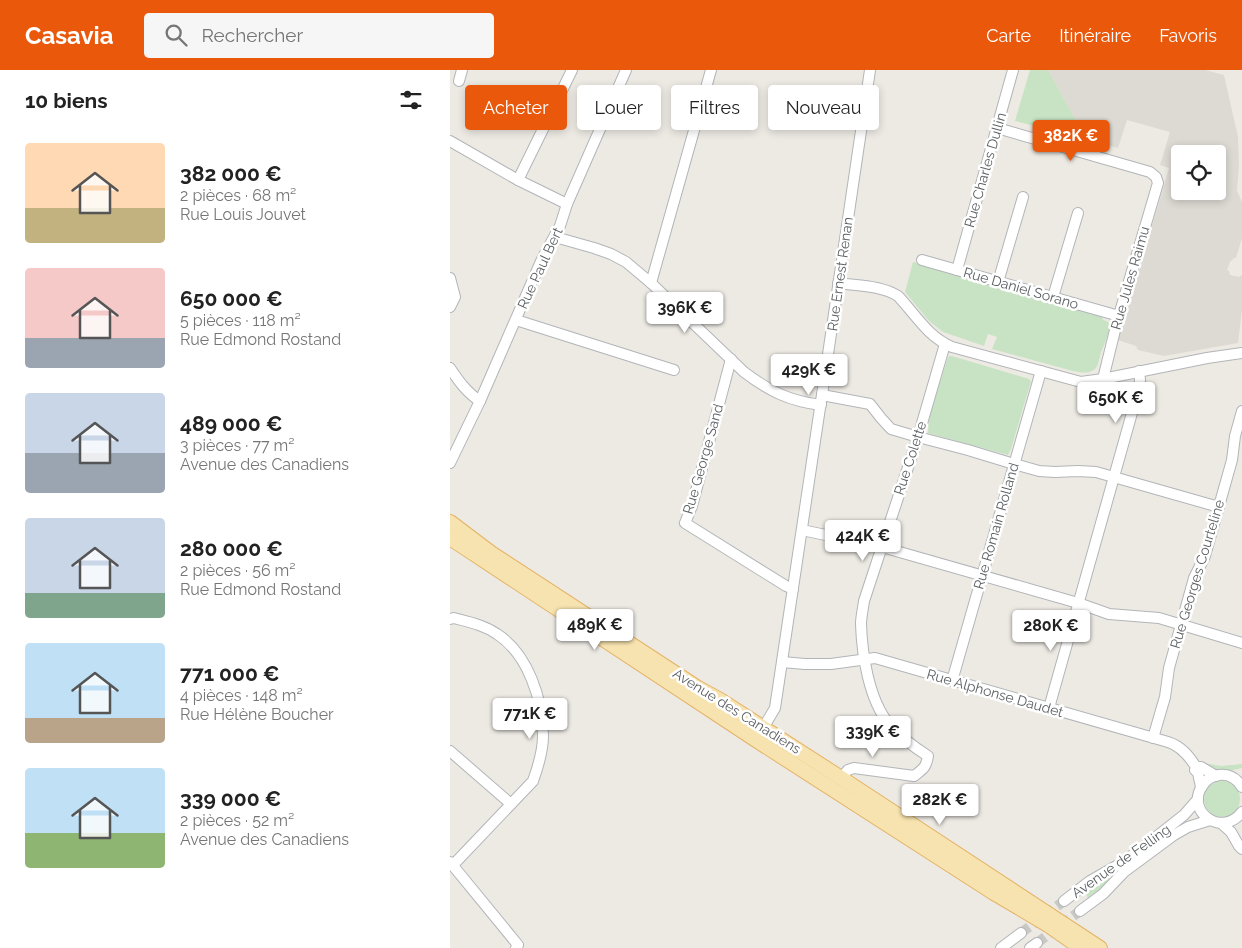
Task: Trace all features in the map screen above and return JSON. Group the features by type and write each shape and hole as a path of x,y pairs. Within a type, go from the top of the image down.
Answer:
{"main road":[{"name":"Avenue des Canadiens","path":"450,522 491,554 698,688 764,728 1100,948"},
{"name":"Avenue des Canadiens","path":"450,538 756,740 1048,925 1081,948"}],"street":[{"path":"459,81 462,70"},
{"path":"518,180 572,70"},
{"name":"Rue Paul Bert","path":"450,463 480,401 542,259 560,226 567,204 626,70"},
{"path":"651,283 711,70"},
{"name":"Rue Ernest Renan","path":"756,740 775,708 870,70"},
{"name":"Rue Charles Dullin","path":"957,270 1013,70"},
{"name":"Rue Jules Raimu","path":"997,128 1150,172 1156,177 1158,183 1102,379"},
{"path":"450,141 518,180 567,204"},
{"path":"998,282 1023,197"},
{"path":"1053,298 1078,213"},
{"path":"555,237 594,248 626,262 651,283 744,372 771,391 796,400 870,404 891,429 918,437 1039,471 1096,472 1219,507"},
{"name":"Rue Daniel Sorano","path":"922,260 1119,316"},
{"path":"450,278 455,297 450,307"},
{"path":"838,283 892,292 898,296 933,336 952,347 1081,382 1242,353"},
{"path":"516,320 674,370"},
{"name":"Rue Colette","path":"841,778 848,770 854,768 914,776 924,769 927,764 928,756 912,746 889,723 879,706 873,693 865,659 861,623 864,601 918,437 945,344"},
{"name":"Rue George Sand","path":"731,359 692,506 685,522 793,589"},
{"path":"450,368 461,384 474,398 480,401"},
{"name":"Rue Romain Rolland","path":"952,681 1041,371"},
{"path":"1049,708 1139,388 1139,371"},
{"name":"Rue Georges Courteline","path":"1153,738 1165,697 1169,668 1194,578 1205,556 1232,460 1235,436 1242,411"},
{"path":"802,530 882,547 1078,603 1110,614 1159,618 1242,642"},
{"path":"450,619 454,618 479,624 498,635 519,654 532,680 540,704 543,737 539,766 533,781 452,864 517,946"},
{"name":"Rue Alphonse Daudet","path":"782,662 831,664 875,658 1153,738 1178,746 1192,760 1196,767 1195,770 1198,773 1201,787"},
{"path":"450,751 511,804"},
{"name":"Rue Alphonse Daudet","path":"1196,767 1201,767 1216,776"},
{"path":"1242,771 1229,776 1216,776 1208,780 1201,787 1198,799 1201,811 1210,820 1221,823 1228,829 1242,849"},
{"path":"1229,776 1237,780 1242,787"},
{"name":"Avenue de Felling","path":"1064,901 1090,881 1125,861 1152,841 1184,815 1198,799"},
{"path":"1221,823 1232,821 1242,814"},
{"name":"Avenue de Felling","path":"1080,911 1102,894 1124,872 1174,835 1188,826 1210,820"},
{"path":"1001,948 1021,933"}],"shaded area":[{"path":"1048,70 1205,70 1224,75 1238,137 1239,165 1237,191 1242,202 1242,238 1236,258 1230,262 1227,270 1230,275 1239,277 1242,275 1242,310 1238,343 1164,356 1138,350 1136,346 1118,340 1169,168 1160,165 1170,132 1127,120 1118,148 1086,139"}],"green space":[{"path":"1030,70 1048,70 1086,139 1015,121"},
{"path":"913,262 1103,316 1102,319 1110,325 1096,368 1091,372 1073,371 992,349 997,337 988,334 984,346 943,332 929,321 905,292"},
{"path":"949,356 1031,381 1008,455 928,433 929,418"},
{"path":"1204,763 1221,766 1242,764 1242,768 1227,771 1217,770"},
{"path":"1222,781 1234,787 1240,799 1234,811 1222,817 1210,811 1204,799 1210,787"},
{"path":"1178,824 1180,827 1096,895 1094,893 1088,898 1084,889"}],"tunnel":[{"path":"1021,933 1064,901"},
{"path":"1037,943 1080,911"}]}
